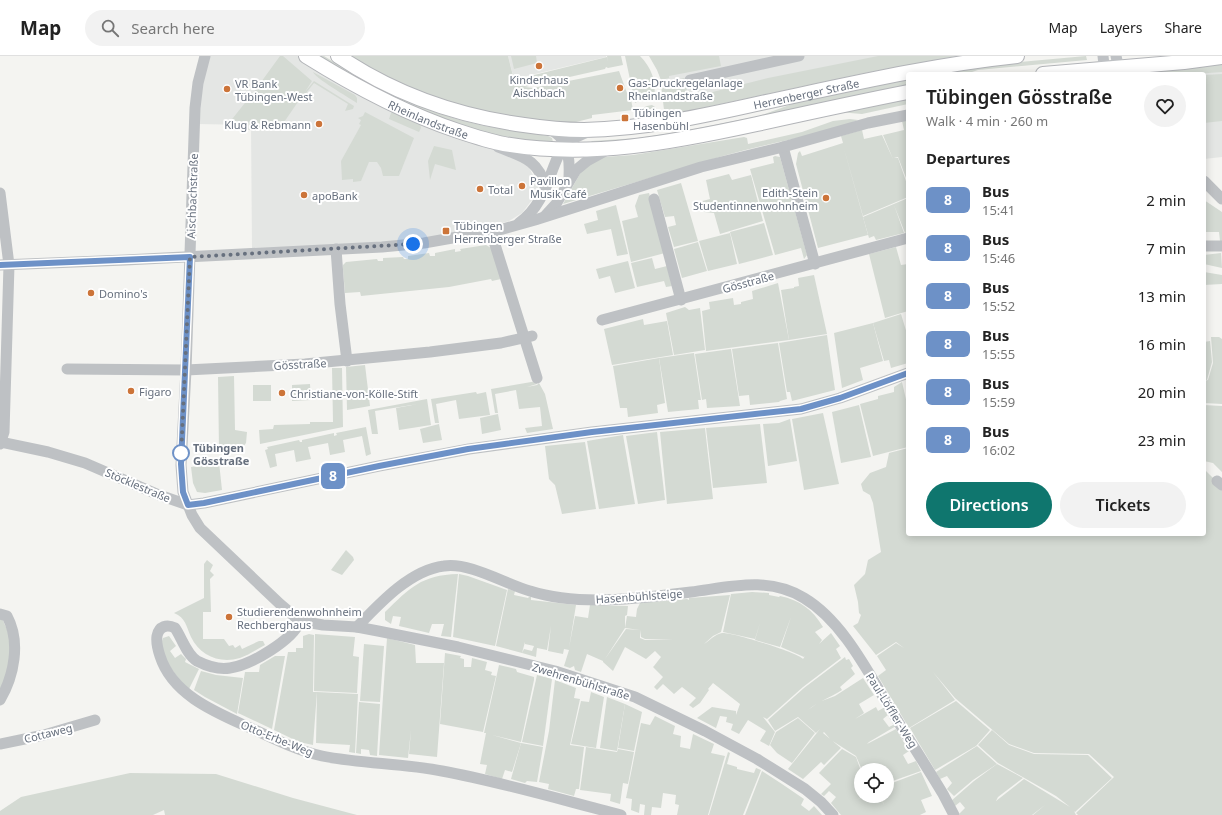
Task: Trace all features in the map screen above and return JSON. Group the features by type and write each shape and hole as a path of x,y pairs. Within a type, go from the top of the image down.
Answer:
{"main road":[{"name":"Rheinlandstraße","path":"306,56 394,106 440,126 485,140 513,145 565,148"},
{"name":"Rheinlandstraße","path":"338,56 386,84 419,99 486,119 545,128"},
{"name":"Herrenberger Straße","path":"910,72 960,63 1018,56"},
{"path":"1071,72 1104,66 1222,57"},
{"name":"Herrenberger Straße","path":"545,128 594,130 686,119 906,73"},
{"name":"Herrenberger Straße","path":"565,148 607,149 681,140 906,92"}],"street":[{"name":"Aischbachstraße","path":"188,505 183,492 181,464 186,370 195,102 205,56"},
{"path":"690,80 799,56"},
{"path":"5,265 336,249 424,243 491,232 544,217 701,167 783,147 868,123 906,115"},
{"path":"514,226 525,219 542,197 565,148 559,135 545,128"},
{"name":"Herrenberger Straße","path":"544,217 556,204 566,189 569,180 570,163 565,148 579,135 594,130"},
{"path":"485,140 499,148 522,156 531,162 540,174 546,187"},
{"path":"783,147 815,264"},
{"name":"Herrenberger Straße","path":"569,180 581,165 607,149"},
{"path":"1207,183 1222,192"},
{"path":"1207,183 1222,199"},
{"path":"0,193 5,265 4,432 0,443"},
{"path":"654,198 681,300"},
{"path":"491,232 508,284 528,337 538,378"},
{"name":"Gösstraße","path":"602,320 906,239"},
{"path":"1206,246 1222,246"},
{"path":"336,249 340,304 347,361"},
{"name":"Gösstraße","path":"68,369 186,370 305,364 347,361 501,343 528,337"},
{"path":"300,621 200,528 188,505 468,449 592,432 801,409 840,398 906,374"},
{"name":"Stöcklestraße","path":"0,443 48,452 85,462 159,495 188,505"},
{"name":"Hasenbühlsteige","path":"357,628 373,610 411,579 424,572 444,566 461,567 474,570 530,591 570,599 616,600 758,584 776,587 795,593 821,610"},
{"name":"Paul-Löffler-Weg","path":"821,610 839,630 867,669 943,794 954,815"},
{"path":"0,700 10,680 14,659 14,635 11,623 7,616 1,614"},
{"name":"Zwehrenbühlstraße","path":"300,621 378,631 458,647 555,671 635,697 705,731 757,759 805,789 821,802 832,815"},
{"name":"Otto-Erbe-Weg","path":"300,621 293,633 278,645 249,662 230,668 214,668 196,660 191,655 175,628 170,626 166,625 161,628 157,634 156,640 165,670 188,694 228,718 301,750 322,756 352,761 442,770 621,815"},
{"name":"Cottaweg","path":"0,744 44,735 95,720"}],"shaded area":[{"path":"207,56 303,56 527,164 539,186 532,200 522,213 509,221 495,225 411,241 252,249 251,125 197,124"},
{"path":"280,56 283,56 312,81 305,92 314,81 354,106 353,109 345,111 348,104 314,83 303,97 302,96 278,131 248,130 248,123 229,123"},
{"path":"316,56 324,56 365,81 393,95 435,112 485,126 548,136 552,138 553,142 549,143 481,133 408,106"},
{"path":"348,56 508,56 514,80 607,57 608,62 607,56 621,56 623,65 608,68 606,67 605,69 525,87 533,88 619,71 627,93 630,94 633,110 592,115 592,118 572,123 528,121 450,104 398,83"},
{"name":"Kinderhaus Aischbach","path":"508,56 606,56 606,57 514,79"},
{"path":"511,56 536,56 537,63 514,69"},
{"path":"625,56 640,56 644,60 654,80 654,97 645,98 635,103"},
{"path":"649,56 719,56 721,66 669,76 669,78 661,80"},
{"path":"653,56 983,56 930,63 665,110 662,83"},
{"path":"878,56 956,56 860,74 675,114 637,114 643,108 652,105 655,107 655,110 664,110 661,84 684,78 689,98 768,78"},
{"path":"1086,56 1087,60 978,70 972,72 947,72 1020,62"},
{"path":"1222,62 1222,157 1206,159 1206,72 1129,72"},
{"path":"1222,64 1222,72 1161,72 1152,70"},
{"path":"313,72 355,95 357,98 357,103 325,83"},
{"path":"1222,74 1222,121 1206,123 1206,75"},
{"path":"906,79 906,87 685,135 590,143 592,141 638,138 684,131 759,116 795,103"},
{"path":"906,98 906,104 862,114 838,112"},
{"path":"393,111 420,123 421,128 419,132 389,119"},
{"path":"365,112 414,138 399,176 383,176 381,168 377,162 369,162 361,181 353,182 353,179 342,180 341,161 361,125 359,124 361,120 358,118 363,116"},
{"path":"850,119 858,120 817,133 723,156 563,204 581,172 587,166 604,157 633,155 744,137 747,138 748,144 802,132 833,121"},
{"path":"906,120 906,178 898,157 894,158 898,158 906,181 906,198 863,216 843,145 868,235 818,248 796,164 798,153 800,151 802,156 843,143 841,136 862,130 864,139 882,135 893,159 883,135 904,130 902,121"},
{"path":"434,146 452,150 456,170 435,164 430,180 428,161"},
{"path":"773,157 780,157 807,255 804,259 801,248 775,255 750,169 774,163"},
{"path":"729,174 732,180 751,175 763,221 720,234 714,213 704,212 699,202 710,199 706,180"},
{"path":"681,183 698,241 674,247 668,227 676,225 674,216 665,217 657,190"},
{"path":"649,193 665,253 631,262 622,221 638,217 635,206 639,195"},
{"path":"906,199 906,233 894,205 904,233 876,240 874,236 869,238 863,217"},
{"path":"1206,201 1222,212 1222,241 1220,241 1219,232 1206,232"},
{"path":"616,205 628,254 617,256 611,229 587,234 584,224 598,220 596,211"},
{"path":"764,223 773,255 739,264 730,232"},
{"path":"730,233 737,264 708,271 699,241"},
{"path":"698,242 707,271 682,278 674,249"},
{"path":"486,245 491,248 501,279 492,281 491,279 449,287 361,296 360,292 345,293 343,265 346,262 377,259 378,261 383,261 383,258 403,257 404,259 408,259 408,256 429,253 430,256 435,256 435,253 455,249 455,252 461,251 460,249"},
{"path":"896,247 901,265 906,264 906,312 885,318 869,254"},
{"path":"1221,251 1222,268 1206,264 1206,255 1221,253"},
{"path":"652,258 655,269 667,266 672,286 666,287 664,281 637,287 631,263"},
{"path":"628,261 635,288 615,293 610,276 599,279 596,269"},
{"path":"1206,272 1222,275 1222,284 1206,285"},
{"path":"814,275 827,334 789,340 781,290 799,286 798,278"},
{"path":"778,283 789,340 706,351 702,311 710,309 709,302 733,298 734,305 741,304 741,302 753,299 752,291"},
{"path":"685,307 689,310 700,308 705,350 674,355 666,313"},
{"path":"901,314 906,330 906,364 891,368 889,360 884,361 873,323"},
{"path":"643,319 644,325 667,321 673,355 612,365 604,329"},
{"path":"873,323 883,361 860,368 863,380 842,388 834,333"},
{"path":"827,335 835,390 792,401 790,392 787,392 779,343"},
{"path":"1211,337 1219,337 1222,339 1222,404 1206,403 1206,380 1208,380 1213,363"},
{"path":"1210,341 1212,362 1207,380 1206,380 1206,342"},
{"path":"778,343 787,399 779,402 750,405 749,395 739,396 732,349"},
{"path":"731,349 740,406 707,408 706,399 702,400 695,354"},
{"path":"694,353 701,400 698,400 699,409 668,412 659,358"},
{"path":"659,358 665,403 657,405 658,413 628,417 627,408 620,408 613,366"},
{"path":"365,365 370,406 347,410 346,367"},
{"path":"332,368 342,368 343,427 260,444 259,430 273,429 274,425 333,422"},
{"path":"234,376 235,430 247,432 246,443 243,449 219,450 218,377"},
{"path":"537,381 537,384 527,387 537,385 539,383 545,394 553,429 527,433 525,428 542,426 540,407 519,409 516,390 495,394 498,413 495,413 491,389"},
{"path":"902,382 906,399 906,448 873,456 860,404 878,399 878,396 894,392 894,387"},
{"path":"310,384 311,400 292,401 292,385"},
{"path":"253,385 271,385 271,401 253,401"},
{"path":"476,392 477,394 486,392 490,415 459,419 456,400 436,404 439,423 435,423 431,399"},
{"path":"427,399 431,425 399,430 396,408 418,404 375,411 378,434 372,434 368,410"},
{"path":"859,405 871,457 841,463 832,412"},
{"path":"1206,405 1222,406 1222,472 1213,463 1206,461"},
{"path":"823,413 839,484 804,490 792,419"},
{"path":"498,414 501,430 482,434 480,418"},
{"path":"790,419 797,461 768,466 763,424 779,423"},
{"path":"439,424 442,440 423,443 420,429"},
{"path":"760,424 767,483 713,488 706,428"},
{"path":"366,427 371,454 366,456 362,436 343,440 345,452 330,455 328,443 308,447 311,459 296,462 294,450 275,454 277,466 270,468 265,450 268,449 267,447 299,440 302,442 302,440 334,433 334,436 337,435 336,433"},
{"path":"705,428 713,499 667,504 660,432"},
{"path":"657,432 665,500 638,504 626,436"},
{"path":"623,435 635,504 599,509 587,441"},
{"path":"585,442 596,509 562,514 555,485 549,479 545,446"},
{"path":"906,449 906,536 1206,536 1206,471 1222,487 1222,815 1078,815 1076,813 1114,777 1089,754 1034,753 1009,744 955,698 933,672 955,700 909,728 878,676 886,670 877,656 896,643 904,648 896,642 876,655 853,626 858,623 861,615 859,613 854,585 865,574 868,560 881,552 873,503 870,495 863,491 861,484 870,473 886,467 889,453"},
{"path":"219,462 222,490 205,493 197,492 193,483 191,467"},
{"path":"346,550 354,560 342,575 331,570"},
{"path":"207,560 213,565 210,571 214,575 210,579 211,612 203,612 203,639 224,639 229,646 233,645 235,648 240,645 242,649 259,641 263,641 265,645 240,658 225,660 205,654 195,644 181,617 174,613 204,598 204,564"},
{"path":"458,574 451,637 441,636 444,624 432,624 429,633 399,626 401,617 393,616 391,624 385,620 385,612 417,584 434,577"},
{"path":"459,574 507,590 495,646 453,637"},
{"path":"508,589 515,591 514,595 528,598 531,597 531,600 576,605 569,648 575,616 588,618 590,605 628,606 627,615 625,616 625,628 627,616 636,617 637,609 640,603 689,600 689,598 730,595 721,632 713,636 704,644 722,633 751,639 790,652 803,659 805,656 804,657 781,647 791,617 780,647 755,640 760,623 755,639 723,632 731,594 752,592 769,593 769,595 794,600 810,611 823,627 815,632 822,640 819,644 831,633 840,646 836,649 841,658 803,687 767,719 763,717 775,732 769,746 760,741 766,731 748,720 739,734 731,730 733,724 726,722 727,717 720,716 716,728 697,718 712,707 736,711 736,715 740,704 713,683 700,703 693,708 689,705 696,698 682,687 674,694 663,684 657,690 654,687 663,677 653,667 661,657 655,651 646,659 625,647 613,671 603,661 587,654 581,672 575,670 574,666 570,668 564,666 569,650 564,649 563,654 548,651 551,626 547,650 537,648 536,657 496,646","holes":["625,628 640,630 626,629 605,659","640,630 641,637 645,639 673,639 645,640 640,638","525,642 525,644 534,646 532,651 524,649 522,653"]},
{"path":"0,614 14,645 0,700"},
{"path":"309,634 314,635 313,692 317,692 313,745 299,742 274,730 288,652 296,652 296,648 303,648 303,636"},
{"path":"315,634 355,637 353,656 359,657 357,693 314,691"},
{"path":"169,636 176,646 170,651 175,658 181,654 186,659 185,662 199,669 189,689 174,673 163,651 163,638"},
{"path":"387,638 415,645 416,663 444,663 437,757 409,754 411,730 408,758 379,755"},
{"path":"364,644 384,646 380,702 360,701"},
{"path":"445,653 461,656 460,658 464,659 464,667 471,667 472,658 487,662 485,670 492,672 491,675 496,676 483,732 440,724"},
{"path":"275,656 285,656 272,729 238,713 245,672 259,672 260,665"},
{"path":"845,657 846,660 849,659 853,666 851,668 855,674 840,687 842,690 821,701 835,696 863,678 874,695 859,704 864,713 855,719 876,707 878,711 885,707 889,714 883,719 889,727 895,724 896,726 867,744 896,729 909,751 903,755 908,764 916,761 921,771 894,781 894,763 859,763 856,756 833,741 841,748 824,765 821,762 803,779 788,769 820,729 816,733 798,717 775,731 768,720 804,688"},
{"path":"499,665 516,669 517,672 534,677 521,742 492,735 521,743 512,772 505,770 502,779 485,774 487,765 480,764 486,733 484,733"},
{"path":"201,671 216,675 243,678 237,714 194,690"},
{"path":"537,675 552,679 543,746 522,742"},
{"path":"555,680 576,688 574,698 580,699 570,745 584,747 579,789 576,789 574,796 548,789 549,784 539,782 549,731"},
{"path":"317,692 358,694 355,753 349,752 350,745 316,743"},
{"path":"591,692 604,697 596,748 571,744 581,701 589,702"},
{"path":"607,697 625,704 617,751 600,748"},
{"path":"956,701 990,730 976,746 935,770 910,728"},
{"path":"359,702 380,704 377,756 370,755 369,750 361,749 361,754 356,753"},
{"path":"625,704 642,712 634,751 618,748"},
{"path":"655,716 675,726 673,734 681,736 680,747 690,749 693,734 714,744 711,753 725,756 708,815 677,815 679,805 675,804 676,795 663,793 661,808 652,807 651,815 644,815 645,805 640,804 639,813 631,810 632,799 626,798 641,723 650,725"},
{"path":"798,718 815,733 792,763 777,753 770,745 776,732"},
{"path":"992,730 1009,745 1034,754 1088,755 1112,778 1075,812 1074,811 1076,815 1033,815 1045,805 1032,815 960,815 959,814 965,808 960,802 955,806 951,801 997,764 1023,778 998,797 996,801 1024,779 1070,807 1056,796 998,763 978,745"},
{"path":"521,743 543,747 537,782 527,781 525,783 511,779"},
{"path":"977,746 997,764 973,780 954,796 947,789 952,783 947,776 940,779 936,772"},
{"path":"586,747 617,752 618,749 634,752 628,784 623,783 620,804 610,801 611,794 580,790"},
{"path":"842,749 856,757 858,763 854,763 854,803 883,803 884,805 883,803 894,803 894,782 921,772 932,796 921,800 926,812 920,815 841,815 831,803 836,797 829,791 824,796 821,794 831,784 819,773"},
{"path":"728,752 730,753 727,764 737,767 737,769 754,773 756,768 761,770 743,815 709,815"},
{"path":"762,771 804,799 801,805 809,811 814,806 822,815 745,815"},
{"path":"130,773 216,774 293,798 357,815 165,815 164,810 153,815 0,815 0,811 21,797"}],"bus line":[{"name":"8","path":"0,265 190,257 181,464 183,492 188,505 468,449 592,432 801,409 840,398 906,374"}],"place":[{"name":"Kinderhaus Aischbach","path":"539,66"},
{"name":"Gas-Druckregelanlage Rheinlandstraße","path":"620,88"},
{"name":"VR Bank Tübingen-West","path":"227,89"},
{"name":"Tübingen Hasenbühl","path":"625,118"},
{"name":"Klug & Rebmann","path":"319,124"},
{"name":"Pavillon Musik Café","path":"522,186"},
{"name":"Total","path":"480,189"},
{"name":"apoBank","path":"304,195"},
{"name":"Edith-Stein Studentinnenwohnheim","path":"826,198"},
{"name":"Tübingen Herrenberger Straße","path":"446,231"},
{"name":"Domino's","path":"91,293"},
{"name":"Figaro","path":"131,391"},
{"name":"Christiane-von-Kölle-Stift","path":"282,393"},
{"name":"Tübingen Gösstraße","path":"181,453"},
{"name":"Studierendenwohnheim Rechberghaus","path":"229,617"}],"route":[{"path":"181,453 181,457 190,257 413,244"}]}
